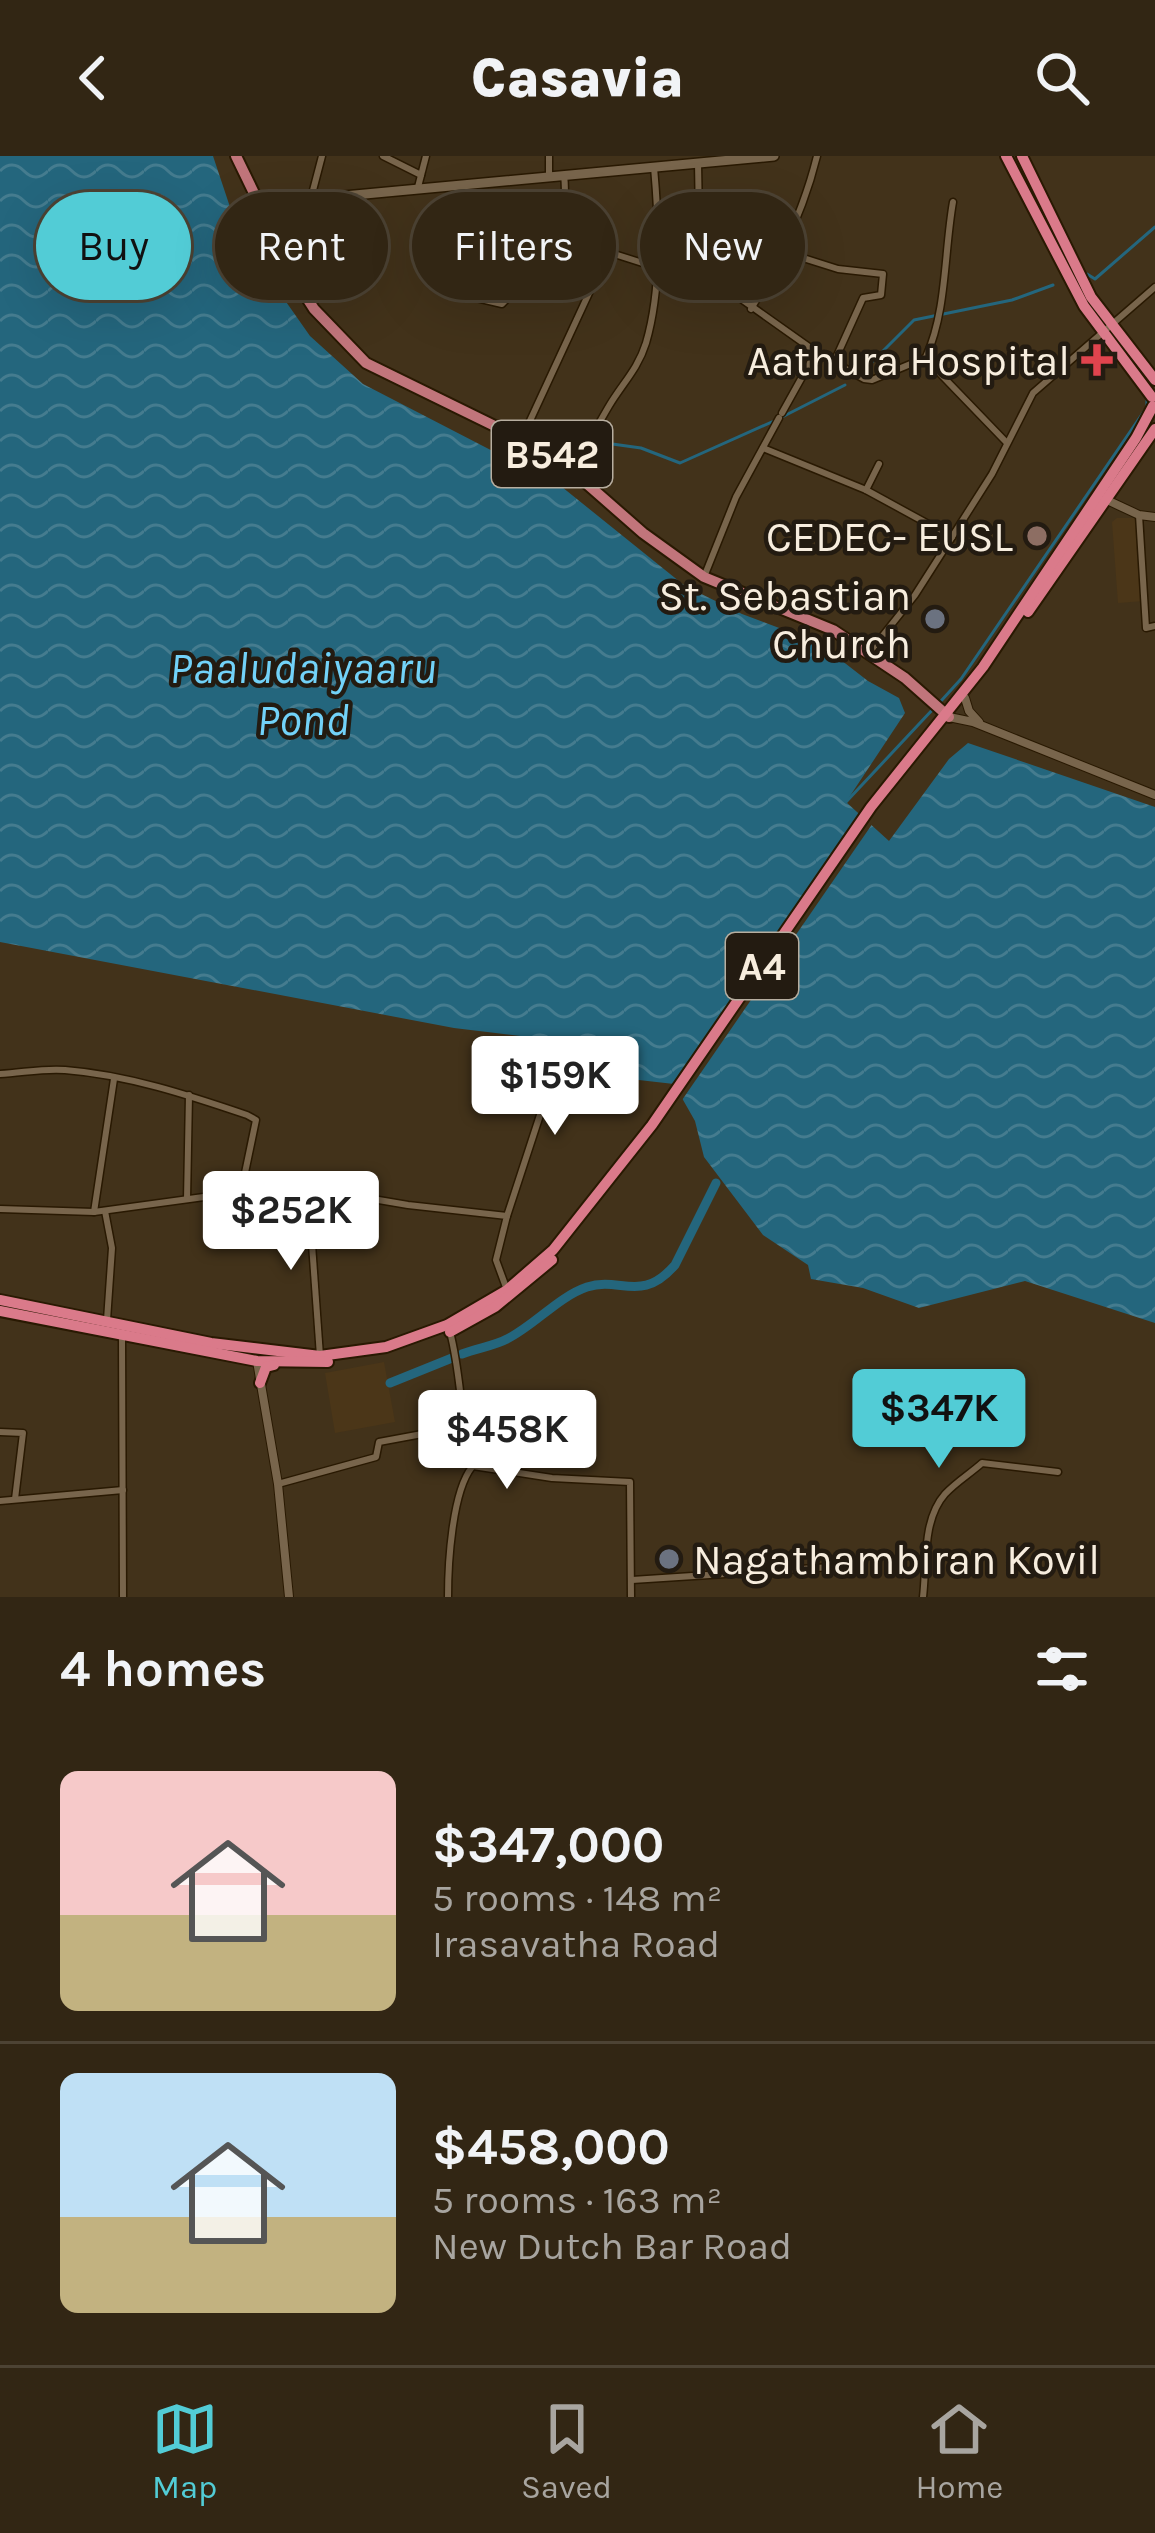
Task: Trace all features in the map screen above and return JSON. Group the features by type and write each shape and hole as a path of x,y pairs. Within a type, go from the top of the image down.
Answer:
{"highway":[{"name":"A4","path":"1006,156 1078,296 1155,380"},
{"name":"A4","path":"873,808 992,655 1136,438 1154,401 1107,331 1022,156"},
{"name":"A4","path":"0,1311 277,1364 365,1357 449,1329 495,1306 559,1253 655,1126 873,808 936,724 965,698 1155,429"},
{"name":"A4","path":"0,1300 271,1353 320,1356 386,1347 449,1329 507,1290 554,1250 655,1126"},
{"path":"260,1383 266,1367 277,1364"}],"main road":[{"name":"B542","path":"236,156 252,192"},
{"path":"388,192 774,156"},
{"name":"B542","path":"309,300 366,363 554,455 643,533 704,577 833,630 948,715"},
{"path":"929,698 937,712 936,724"}],"street":[{"path":"313,192 322,156"},
{"path":"383,156 421,175"},
{"path":"417,190 426,156"},
{"path":"549,156 549,177"},
{"path":"805,195 817,156"},
{"path":"698,163 699,192"},
{"path":"654,167 656,192"},
{"path":"564,176 567,192"},
{"path":"740,300 816,352 872,380 925,358 940,321 953,202"},
{"path":"522,438 608,252 640,262"},
{"path":"805,259 838,269 883,274 881,295 863,298 835,362"},
{"path":"868,653 915,595 952,537 1033,393 1155,286"},
{"path":"571,470 612,400 632,376 650,323 652,300"},
{"path":"751,309 756,300"},
{"path":"704,577 736,497 816,352"},
{"path":"925,358 1007,443"},
{"path":"763,448 866,490 952,537"},
{"path":"866,490 879,464"},
{"path":"1107,500 1155,517"},
{"path":"1139,515 1146,628 1155,626"},
{"path":"965,698 969,711 985,728"},
{"path":"948,715 1155,795"},
{"path":"0,1074 61,1070 115,1078 189,1095 256,1120 241,1192"},
{"path":"544,1075 556,1086 602,1096"},
{"path":"94,1212 115,1078"},
{"path":"507,1290 496,1260 541,1112 556,1086"},
{"path":"187,1199 189,1095"},
{"path":"0,1209 94,1212 308,1188 507,1216"},
{"path":"308,1188 320,1356"},
{"path":"105,1210 112,1248 107,1322"},
{"path":"448,1597 461,1491 473,1466 470,1440 461,1427 458,1362 449,1329"},
{"path":"122,1336 123,1597"},
{"path":"257,1361 278,1484 289,1597"},
{"path":"278,1484 376,1457 380,1442 461,1427"},
{"path":"0,1432 22,1433 15,1499"},
{"path":"923,1597 931,1519 940,1498 956,1483 982,1463 1058,1472"},
{"path":"473,1466 630,1483 631,1597"},
{"path":"0,1501 122,1490"},
{"path":"632,1580 830,1567"}],"shaded area":[{"path":"1137,518 1143,601 1118,603 1112,522"},
{"path":"384,1362 395,1422 335,1433 325,1373"}],"water":[{"name":"Paaludaiyaaru Pond","path":"0,156 213,156 225,192 215,192 215,300 285,300 310,336 363,384 562,487 685,586 819,643 899,698 905,713 846,802 889,841 949,759 968,743 1155,807 1155,1323 1025,1281 919,1308 863,1288 811,1279 808,1265 763,1235 704,1157 695,1121 674,1084 630,1079 586,1064 554,1040 454,1028 0,942"}],"pier":[{"path":"863,811 875,820 680,1103 671,1091"}],"waterway":[{"path":"1087,274 1095,279 1155,227"},
{"path":"870,364 914,320 1012,300 1053,285"},
{"path":"782,417 845,385"},
{"path":"941,701 961,679 1147,407 1147,398"},
{"path":"575,470 598,442 641,448 680,463 774,421"},
{"path":"562,487 570,477"},
{"path":"846,802 934,708"},
{"path":"462,1354 507,1339 587,1287 641,1286 663,1277 675,1265 716,1183"},
{"path":"390,1383 452,1358"}],"place":[{"name":"Aathura Hospital","path":"1097,360"},
{"name":"CEDEC- EUSL","path":"1037,536"},
{"name":"St. Sebastian Church","path":"935,619"},
{"name":"Nagathambiran Kovil","path":"669,1559"}]}
